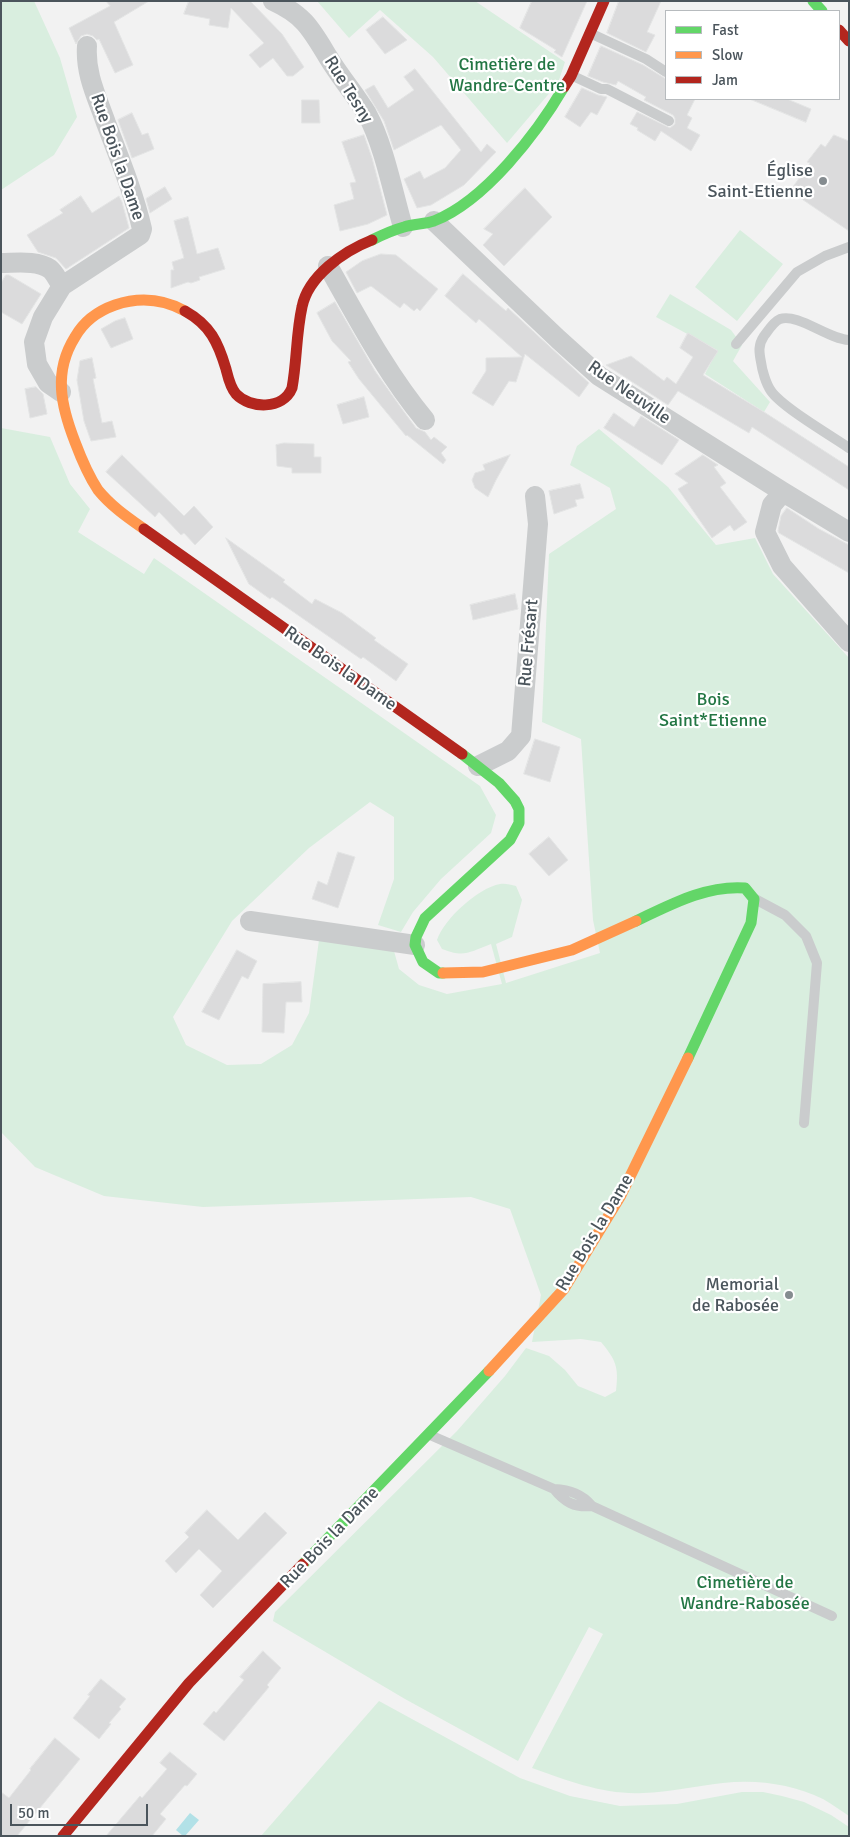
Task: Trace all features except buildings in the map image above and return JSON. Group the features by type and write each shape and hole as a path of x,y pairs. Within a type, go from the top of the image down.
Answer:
{"street":[{"name":"Rue Tesny","path":"273,1 300,16 318,38 328,58 367,115 383,155 403,227"},
{"name":"Rue Bois la Dame","path":"415,945 416,937 425,918 510,840 519,823 519,809 515,801 499,783 478,766 114,508 92,480 73,440 62,392 62,368 67,348 84,323 106,308 132,300 161,300 183,309 205,325 219,348 234,393 246,402 261,405 282,400 290,392 293,381 302,306 307,293 328,266 356,246 403,227 434,221 474,198 501,171 549,113 571,76 604,1"},
{"path":"840,31 849,41"},
{"name":"Rue Bois la Dame","path":"62,392 48,382 37,364 34,342 43,317 62,286 140,235 142,229 92,84 86,62 87,46"},
{"name":"Rue Neuville","path":"434,221 599,376 849,532"},
{"path":"1,263 22,262 41,265 51,270 62,286"},
{"path":"328,266 389,372 425,420"},
{"path":"783,492 772,505 765,532 782,566 849,642"},
{"name":"Rue Frésart","path":"478,766 508,751 521,736 538,524 536,496"},
{"path":"250,921 415,945 423,962 439,973 456,974 483,972 572,950 709,890 733,887 745,888 754,899"},
{"name":"Rue Bois la Dame","path":"63,1836 188,1682 429,1434 564,1289 620,1197 727,976 751,922 754,899"}],"lane":[{"path":"590,33 646,59 665,72"},
{"path":"571,76 601,90 607,89 669,121"},
{"path":"736,344 797,272 825,256 849,247"},
{"path":"849,340 839,339 789,318 779,320 772,326 761,340 759,348 761,365 771,391 786,405 849,448"},
{"path":"754,899 785,915 806,936 817,963 804,1123"},
{"path":"429,1434 554,1489 561,1498 571,1504 582,1507 592,1506 832,1616"}],"green space":[{"path":"1,1 34,1 60,58 77,117 54,155 1,190"},
{"name":"Cimetière de Wandre-Centre","path":"317,1 475,1 565,62 558,83 507,143 433,57 380,10 349,38"},
{"path":"740,230 783,264 737,321 695,287"},
{"path":"670,294 731,330 742,345 733,361 770,402 764,412 705,374 717,350 656,317"},
{"path":"1,428 50,437 70,484 90,509 78,532 144,574 154,558 480,786 496,815 491,833 441,879 413,912 401,932 378,925 394,879 394,817 370,802 309,848 232,921 173,1017 186,1045 227,1065 261,1064 292,1045 309,1013 319,940 394,951 399,969 419,985 447,994 502,984 491,944 467,953 456,953 442,949 437,940 454,914 472,898 482,891 500,884 516,886 522,900 512,937 496,944 506,983 600,953 593,920 581,739 542,722 549,554 616,509 610,488 570,465 577,446 599,429 668,487 716,545 755,538 773,574 849,658 849,1816 811,1794 787,1786 761,1782 736,1782 629,1793 587,1786 532,1768 603,1634 589,1627 518,1761 405,1699 273,1621 275,1612 457,1431 505,1376 526,1348 549,1356 565,1370 578,1386 605,1397 616,1391 617,1370 613,1359 601,1342 581,1339 532,1342 541,1295 510,1209 471,1197 203,1207 104,1196 35,1167 1,1132"},
{"path":"379,1701 520,1778 570,1796 620,1806 677,1804 742,1792 763,1792 804,1802 831,1815 849,1827 849,1836 261,1836"}],"water":[{"path":"190,1813 199,1820 183,1836 176,1830"}],"traffic: fast":[{"path":"813,1 821,10"},
{"path":"372,240 400,228 434,221 472,198 508,164 539,125 564,87"},
{"path":"443,973 439,973 423,962 415,945 416,937 425,918 510,840 519,823 519,809 515,801 499,783 462,754"},
{"path":"636,921 689,897 716,890 745,888 754,899 751,923 688,1058"},
{"path":"303,1564 489,1371"}],"traffic: slow":[{"path":"144,529 108,501 98,490 88,472 70,429 63,402 61,389 64,363 68,350 83,326 92,317 109,307 124,302 151,300 185,311"},
{"path":"443,973 483,972 572,950 636,921"},
{"path":"489,1371 564,1289 620,1197 688,1058"}],"traffic: jam":[{"path":"564,87 571,76 604,1"},
{"path":"840,31 849,41"},
{"path":"185,311 201,322 212,335 236,394 249,402 266,405 274,404 288,395 292,388 300,317 306,296 312,285 319,275 339,258 372,240"},
{"path":"144,529 462,754"},
{"path":"63,1836 189,1683 303,1564"}],"place":[{"name":"Église Saint-Etienne","path":"823,181"},
{"name":"Memorial de Rabosée","path":"789,1295"}],"park label":[{"name":"Bois Saint*Etienne","path":"713,710"},
{"name":"Cimetière de Wandre-Rabosée","path":"745,1594"}]}
